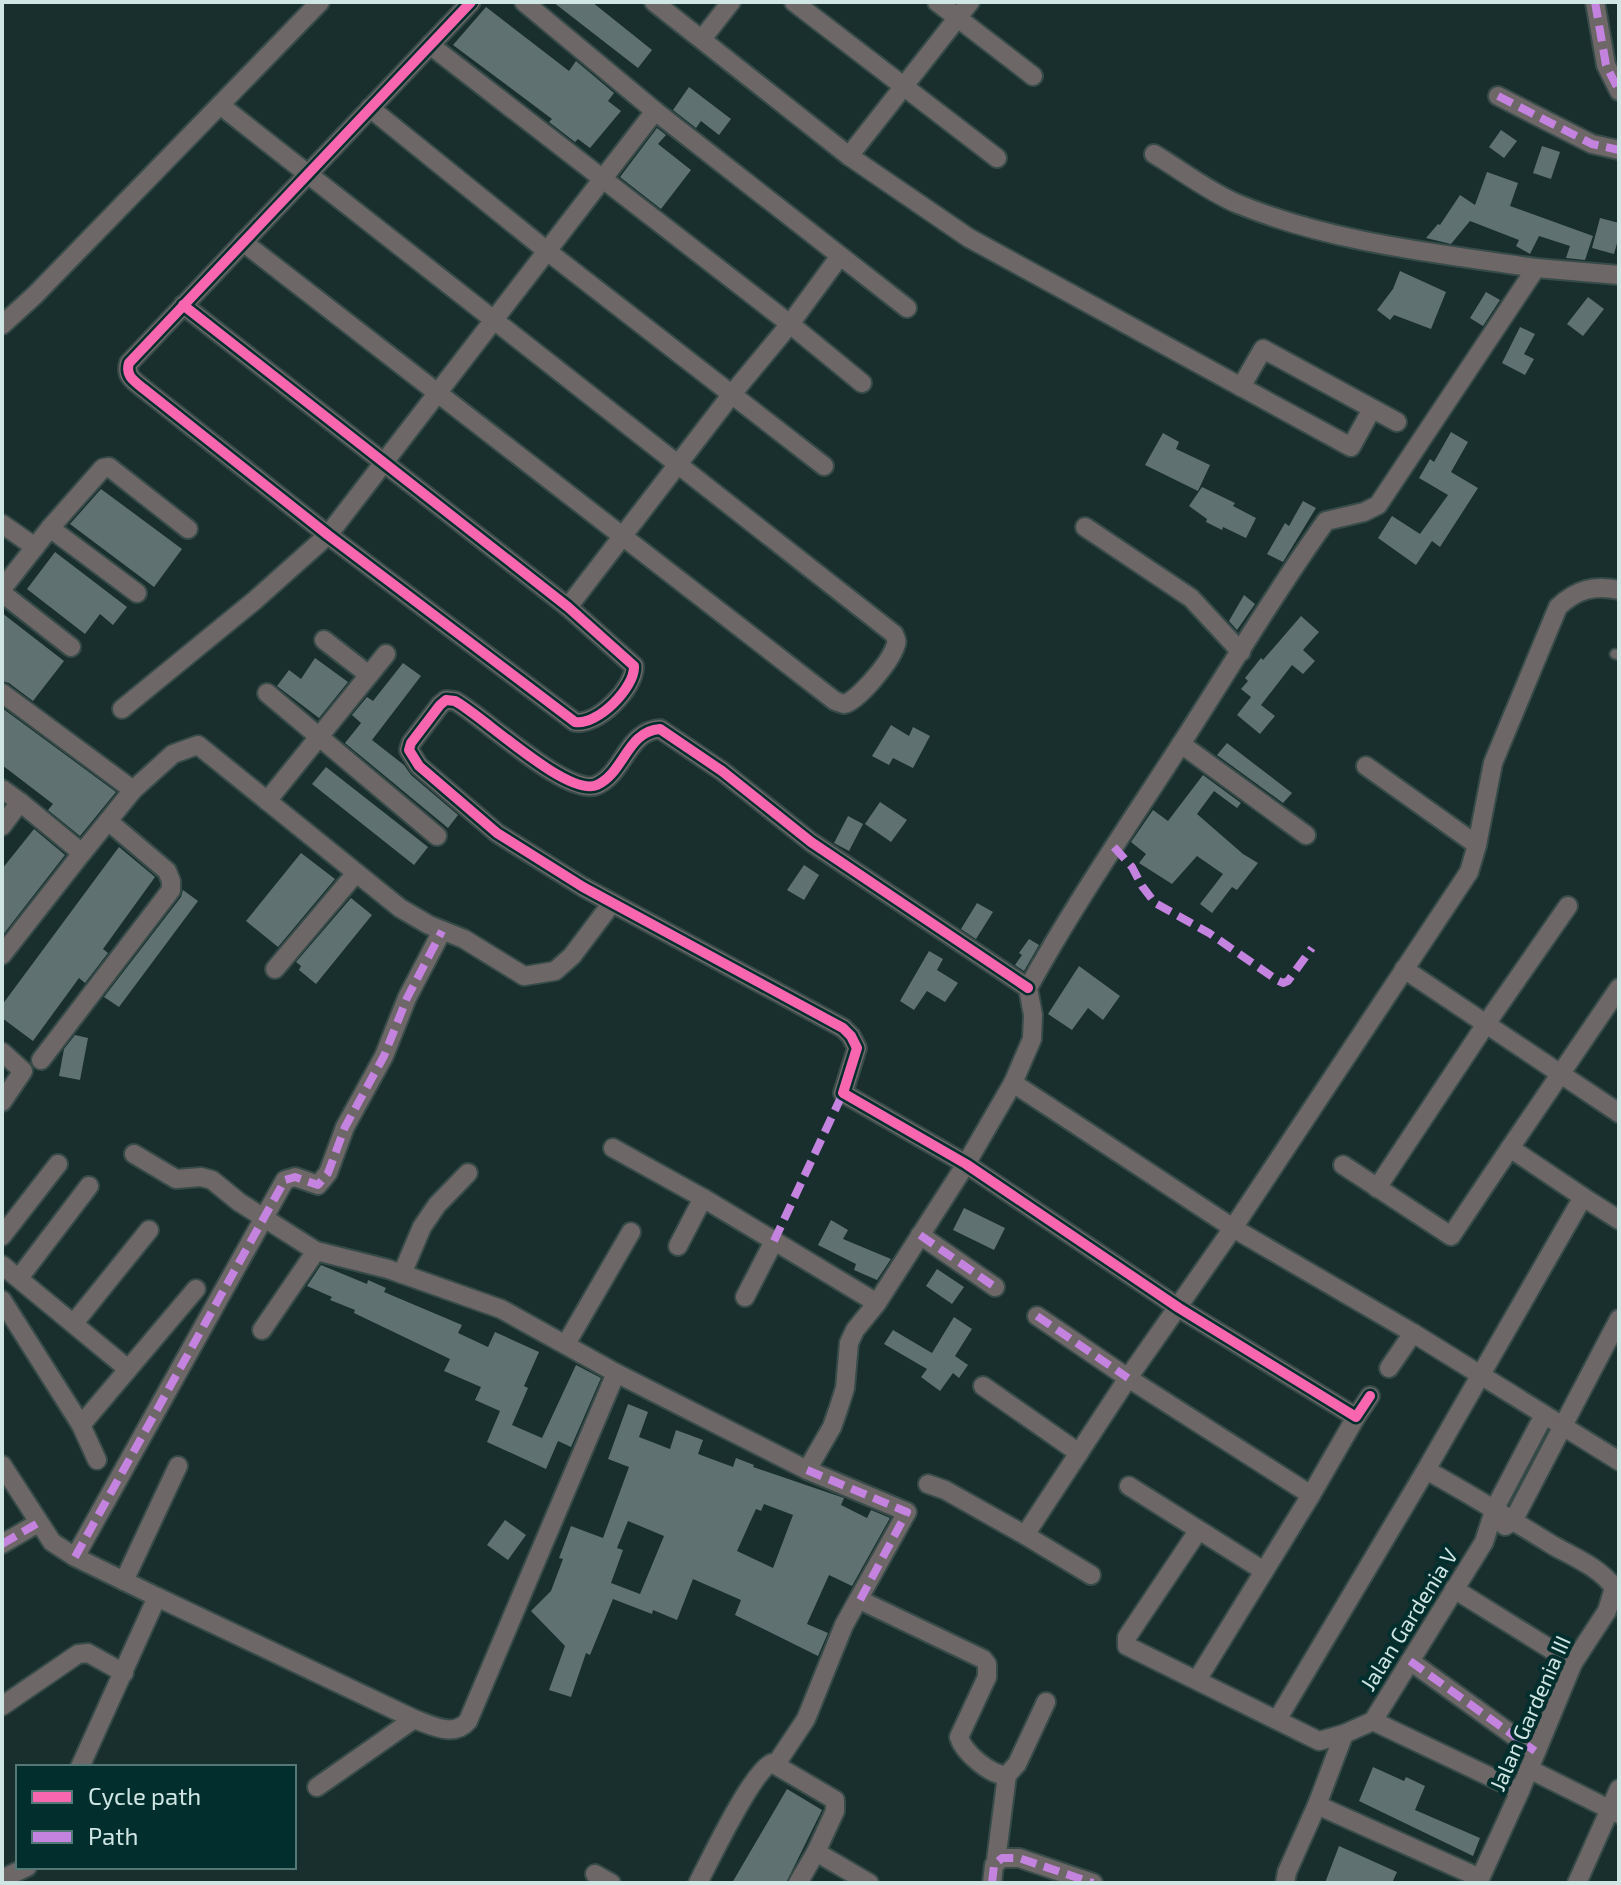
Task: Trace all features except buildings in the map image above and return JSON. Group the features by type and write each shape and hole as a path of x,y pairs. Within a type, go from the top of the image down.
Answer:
{"street":[{"path":"2,325 35,295 320,2"},
{"path":"183,305 568,607 634,666 630,684 618,698 591,721 580,724 568,718 328,535 130,378 127,371 129,363 183,305 471,2"},
{"path":"524,2 655,111 907,308"},
{"path":"654,2 849,156 969,238 1351,447 1372,409"},
{"path":"702,39 731,2"},
{"path":"794,2 997,158"},
{"path":"937,2 1033,76"},
{"path":"849,156 970,2"},
{"path":"1595,2 1606,65 1619,91"},
{"path":"430,45 862,383"},
{"path":"1498,96 1592,144 1619,150"},
{"path":"220,105 894,634 894,650 850,703 835,701 243,242"},
{"path":"370,108 547,251 824,466"},
{"path":"122,709 254,601 328,535 655,111"},
{"path":"1154,154 1231,201 1288,222 1376,244 1536,268 1619,275"},
{"path":"568,607 840,256"},
{"path":"807,1470 832,1427 838,1410 845,1388 849,1343 855,1330 877,1303 966,1164 1013,1083 1032,1039 1033,1015 1028,988 1061,929 1288,575 1326,521 1364,512 1378,505 1536,268"},
{"path":"1241,387 1263,349 1397,422"},
{"path":"71,647 2,591 98,471 109,467 188,529"},
{"path":"2,524 35,547"},
{"path":"1085,527 1191,598 1241,652"},
{"path":"50,528 137,593"},
{"path":"1025,1535 1469,872 1493,763 1555,612 1571,595 1580,591 1603,587 1619,590"},
{"path":"324,640 369,675"},
{"path":"267,801 386,654"},
{"path":"2,693 133,790"},
{"path":"267,693 437,836"},
{"path":"1028,988 811,842 722,771 660,729 642,733 603,782 592,787 580,786 539,764 455,701 446,700 440,705 411,743 409,750 419,766 497,833 612,903 843,1028 857,1048 843,1093 966,1164 1179,1308 1356,1417"},
{"path":"1181,744 1306,835"},
{"path":"2,955 133,790 173,754 198,745 400,908 464,939 524,976 555,971 572,956 612,903"},
{"path":"1366,766 1477,845"},
{"path":"2,789 82,853"},
{"path":"2,826 20,802"},
{"path":"41,1060 171,890 167,871 108,821"},
{"path":"275,969 356,873"},
{"path":"1377,1188 1568,906"},
{"path":"75,1557 288,1178 295,1177 317,1185 328,1173 345,1127 384,1056 407,998 442,931"},
{"path":"1404,969 1619,1113"},
{"path":"1343,1165 1451,1236 1619,988"},
{"path":"2,1052 23,1071 2,1102"},
{"path":"1013,1083 1233,1228 1413,1333 1619,1461"},
{"path":"613,1148 703,1198 877,1303"},
{"path":"1510,1148 1619,1220"},
{"path":"134,1154 176,1179 201,1177 212,1180 316,1251 402,1274 501,1309 616,1373 807,1470 907,1512 844,1625 806,1719 776,1764"},
{"path":"2,1236 58,1164"},
{"path":"402,1274 422,1227 437,1205 468,1173"},
{"path":"19,1278 89,1186"},
{"path":"1277,1720 1482,1377 1583,1197"},
{"path":"678,1246 703,1198"},
{"path":"74,1323 149,1230"},
{"path":"566,1344 631,1232"},
{"path":"920,1235 995,1287"},
{"path":"745,1297 774,1241"},
{"path":"262,1330 316,1251"},
{"path":"2,1265 128,1369"},
{"path":"81,1425 196,1289"},
{"path":"2,1300 81,1425 97,1460"},
{"path":"1037,1316 1311,1495"},
{"path":"1484,1542 1513,1521 1619,1319"},
{"path":"1389,1368 1413,1333"},
{"path":"2,1465 52,1542 75,1557 414,1719 454,1730 463,1728 468,1721 616,1373"},
{"path":"983,1386 1079,1453"},
{"path":"1197,1680 1370,1396"},
{"path":"1484,1542 1495,1508 1544,1415"},
{"path":"124,1581 178,1466"},
{"path":"1426,1470 1513,1521"},
{"path":"928,1484 945,1490 1091,1575"},
{"path":"1129,1486 1264,1571"},
{"name":"Jalan Gardenia III","path":"1479,1881 1573,1663 1607,1611 1614,1588 1609,1580 1513,1521"},
{"path":"2,1544 38,1523"},
{"path":"1198,1531 1127,1637 1126,1643 1130,1649 1319,1741 1373,1721 1520,1791"},
{"name":"Jalan Gardenia V","path":"1373,1721 1484,1542"},
{"path":"1454,1589 1573,1663"},
{"path":"81,1765 157,1597"},
{"path":"860,1600 983,1659 987,1664 987,1677 959,1737 961,1746 970,1754 998,1775 1007,1775"},
{"path":"2,1706 78,1654 88,1653 124,1673"},
{"path":"1410,1661 1532,1760 1614,1812"},
{"path":"992,1883 1007,1775 1017,1764 1046,1702"},
{"path":"317,1787 414,1719"},
{"path":"1285,1883 1344,1734"},
{"path":"698,1883 752,1783 765,1766 776,1764 835,1800 835,1811 798,1883"},
{"path":"1577,1883 1614,1812 1619,1789"},
{"path":"1317,1805 1479,1881"},
{"path":"816,1852 869,1883"},
{"path":"996,1861 1019,1858 1093,1883"}],"marked path":[{"path":"1595,2 1606,65 1619,91"},
{"path":"1498,96 1592,144 1619,150"},
{"path":"1114,847 1132,867 1155,903 1209,933 1277,980 1283,983 1288,981 1312,948"},
{"path":"75,1557 285,1180 295,1177 318,1185 328,1173 345,1127 384,1056 407,998 442,931"},
{"path":"774,1241 843,1093"},
{"path":"920,1235 995,1287"},
{"path":"1037,1316 1128,1378"},
{"path":"807,1470 907,1512 860,1600"},
{"path":"2,1544 38,1523"},
{"path":"1410,1661 1535,1751"},
{"path":"992,1883 994,1865 1002,1858 1019,1858 1093,1883"}],"cycle path":[{"path":"183,305 568,607 634,666 628,685 613,704 594,718 575,722 328,535 137,383 128,371 129,363 471,2"},
{"path":"1028,988 811,842 722,771 660,729 640,737 606,779 597,785 584,786 547,768 455,701 446,700 440,705 411,743 409,750 419,766 497,833 583,887 843,1028 857,1048 843,1093 966,1164 1179,1308 1356,1417 1370,1396"}]}
